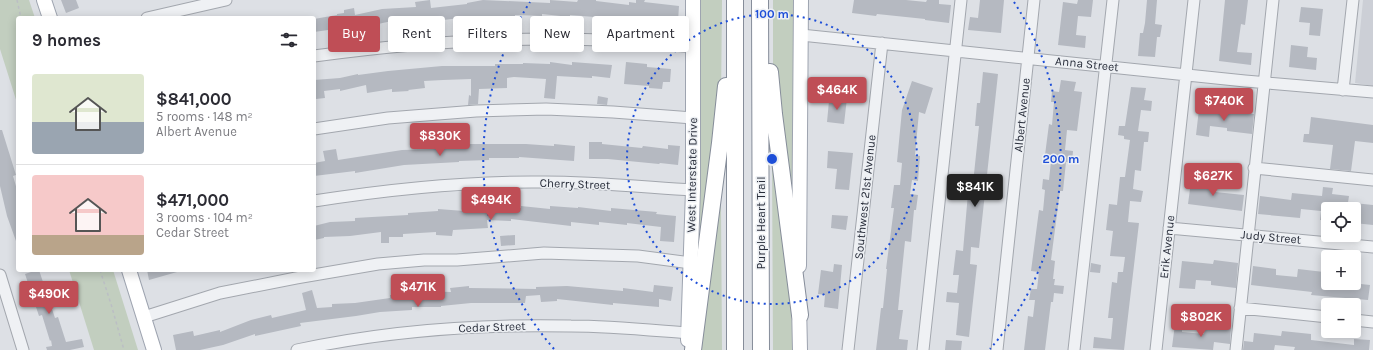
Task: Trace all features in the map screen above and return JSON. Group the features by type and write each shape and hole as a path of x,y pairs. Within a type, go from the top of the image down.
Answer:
{"highway":[{"name":"Purple Heart Trail","path":"760,0 761,350"},
{"path":"764,0 771,95 800,315"},
{"path":"693,350 720,143 735,4"},
{"path":"735,4 735,350"}],"main road":[{"path":"44,0 49,16"},
{"name":"West Interstate Drive","path":"687,350 693,190 693,0"},
{"path":"800,350 801,0"},
{"path":"130,272 154,350"}],"street":[{"path":"156,16 226,0"},
{"path":"923,350 961,0"},
{"name":"Albert Avenue","path":"997,350 1034,0"},
{"path":"1074,350 1113,0"},
{"name":"Erik Avenue","path":"1156,350 1194,0"},
{"path":"1236,350 1263,82 1273,0"},
{"path":"1343,90 1353,0"},
{"name":"Anna Street","path":"801,35 1373,92"},
{"path":"316,56 379,48 496,40 602,40 693,47"},
{"name":"Southwest 21st Avenue","path":"848,350 882,43"},
{"path":"316,129 388,118 476,110 546,109 693,118"},
{"path":"1254,168 1373,180"},
{"name":"Cherry Street","path":"316,201 413,188 502,183 580,183 693,190"},
{"name":"Judy Street","path":"1169,228 1373,246"},
{"path":"144,317 220,293 378,264 544,253 638,256 691,263"},
{"path":"0,275 2,290 23,350"},
{"path":"1240,308 1321,316"},
{"path":"1361,321 1373,322"},
{"name":"Cedar Street","path":"297,350 392,335 484,327 577,326 688,333"}],"path":[{"path":"17,0 21,16"},
{"path":"101,272 124,350"}],"shaded area":[{"path":"1363,0 1373,0 1373,86 1355,83"}],"green space":[{"path":"0,0 29,0 34,16 16,16 16,100 0,49"},
{"path":"699,0 722,0 721,103 700,243"},
{"path":"773,0 793,0 794,213 773,75"},
{"path":"772,161 776,162 794,306 794,350 773,350"},
{"path":"717,204 721,205 722,350 697,350"},
{"path":"70,272 114,272 138,350 94,350"}],"building":[{"path":"61,0 76,0 79,8 66,13"},
{"path":"430,0 431,8 467,4 483,0 550,3 550,0 577,2 578,0 596,0 629,5 629,2 636,3 636,0 645,0 644,2 679,6 678,16 592,17 542,14 542,16 453,16 453,19 445,20 445,16 388,16 388,22 380,24 380,16 331,16 344,13 344,10 354,8 355,15 382,9 416,7 415,2"},
{"path":"854,0 906,0 926,2 927,0 939,0 939,4 951,5 949,23 877,14 876,16 852,13"},
{"path":"980,0 1004,0 1001,33 968,30 970,17 978,18"},
{"path":"1078,0 1093,0 1091,17 1078,16 1076,35 1086,36 1085,48 1058,45 1063,2 1077,4"},
{"path":"1147,0 1157,0 1155,24 1162,25 1160,37 1157,37 1155,57 1138,56 1140,33 1143,33 1145,23"},
{"path":"1225,0 1248,0 1245,25 1241,24 1237,52 1252,53 1251,65 1219,61"},
{"path":"1301,7 1323,9 1320,36 1309,35 1310,23 1299,22"},
{"path":"328,17 328,30 316,32 316,19"},
{"path":"1291,45 1308,47 1307,57 1317,58 1316,70 1289,67"},
{"path":"550,62 572,65 572,62 612,65 610,78 592,76 592,78 557,76 555,99 544,98 546,79 514,77 507,78 507,88 479,89 478,104 468,105 469,95 471,96 471,79 424,81 425,88 392,92 392,89 367,93 366,85 340,91 340,89 324,91 325,98 316,99 316,80 340,78 358,74 442,66 495,66 495,64 523,63 550,64"},
{"path":"626,62 647,64 647,67 671,69 670,82 663,82 662,89 649,88 649,86 624,84"},
{"path":"983,72 998,74 979,248 971,247 970,264 977,265 969,337 956,335 959,303 946,302 947,292 957,293 959,275 953,275 956,250 963,251 968,193 972,193 979,126 975,126 977,103 980,103"},
{"path":"1061,80 1076,82 1074,91 1082,92 1077,131 1067,130 1065,150 1073,151 1072,163 1066,162 1063,191 1060,191 1051,260 1055,261 1053,279 1055,279 1054,285 1064,286 1063,294 1054,293 1053,302 1051,302 1045,350 1024,350 1028,316 1033,317 1035,300 1029,300 1031,289 1037,289 1039,272 1031,271 1039,210 1043,211 1045,190 1042,189 1043,179 1049,180 1051,161 1047,160 1047,155 1045,155 1049,124 1052,125 1054,102 1051,102 1052,91 1059,92"},
{"path":"912,81 933,88 925,114 919,112 915,155 920,156 918,181 912,180 910,194 918,195 916,210 914,210 911,242 905,241 898,310 903,310 899,339 908,340 907,350 876,350 881,308 883,308 886,269 894,208 891,208 894,185 900,185 902,163 897,162 902,110"},
{"path":"1131,87 1146,88 1144,100 1152,101 1151,111 1141,110 1138,131 1149,132 1148,142 1144,142 1141,171 1135,170 1133,189 1143,191 1141,202 1130,201 1128,222 1139,223 1124,350 1093,348 1094,337 1111,339 1113,318 1108,318 1112,282 1117,283 1118,272 1123,272 1125,257 1110,256 1113,231 1106,230 1109,204 1117,205 1120,177 1125,177 1130,140 1124,139 1124,136 1118,135 1119,126 1125,126"},
{"path":"598,96 608,98 607,105 597,104"},
{"path":"838,97 847,98 844,124 827,122 829,101 837,102"},
{"path":"1199,109 1254,114 1252,134 1227,131 1227,128 1210,126 1209,137 1196,135"},
{"path":"1311,117 1373,125 1373,143 1355,141 1351,171 1330,169 1333,145 1303,142 1304,134 1309,134"},
{"path":"0,130 2,130 16,175 13,176 16,186 16,241 7,216 0,186"},
{"path":"589,142 602,142 602,144 642,148 643,146 668,149 668,145 680,146 678,165 608,159 589,159"},
{"path":"467,144 526,144 554,146 554,144 575,146 574,161 519,157 489,158 489,160 404,165 355,173 355,171 316,176 316,163 325,161 323,151 336,149 338,160 402,150 467,148"},
{"path":"828,151 853,153 849,190 835,189 837,169 827,168"},
{"path":"1192,174 1200,175 1198,188 1216,190 1215,192 1244,195 1242,211 1188,204"},
{"path":"1323,187 1333,188 1332,194 1349,196 1348,202 1321,202 1321,211 1301,209 1300,218 1258,214 1260,196 1291,200 1292,193 1322,196"},
{"path":"1361,204 1373,205 1373,225 1361,224"},
{"path":"521,206 550,209 550,206 578,207 611,211 611,208 657,212 656,214 676,216 674,242 660,241 661,227 627,223 627,225 599,222 599,225 571,222 571,226 511,219 511,221 487,220 488,228 453,230 452,236 436,235 436,232 403,234 403,237 389,237 389,243 381,243 381,232 350,236 324,237 316,240 316,226 330,222 355,221 355,218 408,215 408,213 438,211 438,209 464,211 463,209 492,207 521,208"},
{"path":"832,215 848,216 846,230 831,228"},
{"path":"515,235 515,245 501,246 500,236"},
{"path":"1214,260 1238,263 1236,288 1211,285 1211,281 1196,280 1195,289 1179,288 1182,261 1213,264"},
{"path":"1091,263 1101,265 1100,273 1090,272"},
{"path":"834,264 842,265 838,309 824,307 825,295 818,294 821,270 833,272"},
{"path":"1253,266 1276,269 1276,275 1297,277 1298,269 1321,272 1321,290 1361,290 1361,284 1370,285 1368,300 1361,299 1361,298 1311,295 1312,292 1251,285"},
{"path":"40,272 55,318 58,317 66,342 82,339 84,347 70,350 47,350 46,347 52,346 51,340 50,341 42,315 39,316 25,274"},
{"path":"147,272 177,272 149,280"},
{"path":"654,285 673,287 671,301 659,299 659,307 613,303 613,305 557,299 557,301 541,302 540,295 526,296 525,303 471,303 441,307 412,307 412,310 380,312 300,323 301,326 255,336 255,334 223,345 200,350 176,350 173,335 193,331 194,336 220,330 220,332 251,320 271,315 272,318 306,310 302,293 312,290 317,308 332,307 332,304 355,303 390,298 390,295 420,293 420,291 451,292 450,288 469,286 469,288 536,289 536,287 567,286 623,291 623,288 653,292"},
{"path":"1175,324 1182,324 1182,332 1204,334 1205,326 1231,328 1230,344 1214,342 1213,350 1172,347"},
{"path":"1282,331 1311,334 1311,340 1354,345 1354,339 1370,340 1369,350 1294,350 1295,347 1275,345 1274,350 1243,350 1244,341 1253,342 1254,333 1281,336"},
{"path":"946,340 962,341 961,350 945,350"}]}
